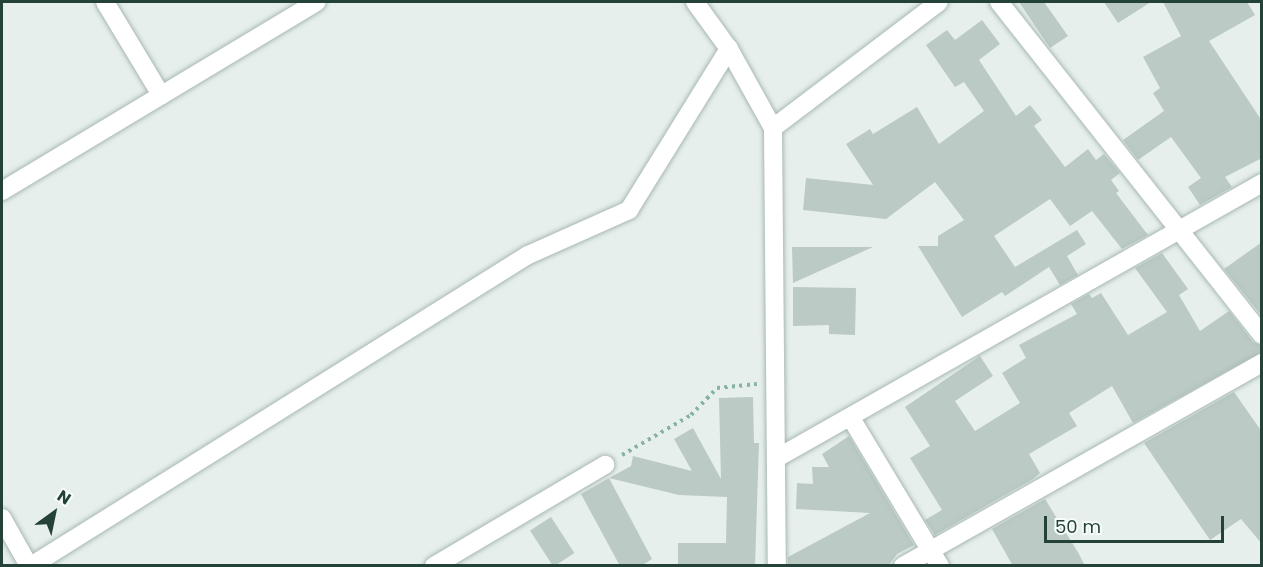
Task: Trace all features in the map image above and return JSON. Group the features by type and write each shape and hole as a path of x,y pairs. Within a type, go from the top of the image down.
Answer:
{"street":[{"path":"105,2 161,95"},
{"path":"2,192 317,2"},
{"path":"695,2 729,50 774,128 777,566"},
{"path":"774,128 939,2"},
{"path":"999,2 1262,335"},
{"path":"2,518 30,566 528,255 629,210 729,50"},
{"path":"777,458 1262,183"},
{"path":"903,566 935,558 1262,363"},
{"path":"851,418 935,558"},
{"path":"434,566 605,465"}],"path":[{"path":"605,465 691,415 717,388 776,381"}],"building":[{"path":"1019,2 1044,2 1068,36 1050,48"},
{"path":"1104,2 1151,2 1118,23"},
{"path":"1163,2 1247,2 1255,15 1209,41 1262,121 1262,158 1225,177 1232,187 1200,205 1188,187 1201,178 1171,137 1138,160 1123,140 1164,111 1153,93 1160,88 1143,57 1181,36"},
{"path":"982,20 1000,44 979,60 1016,116 1030,105 1042,120 1034,126 1065,167 1088,149 1096,160 1104,154 1120,173 1111,180 1119,191 1116,193 1148,235 1122,249 1092,211 1070,226 1050,199 994,236 1015,267 1077,230 1086,244 1067,256 1078,275 1060,285 1049,267 1005,296 1002,292 962,317 918,246 938,246 938,236 964,220 935,182 886,219 803,210 806,178 873,185 846,144 870,129 873,134 917,107 939,144 984,111 964,82 955,87 926,45 947,30 955,40"},
{"path":"1262,242 1262,316 1224,269"},
{"path":"792,247 873,247 793,283"},
{"path":"1162,253 1188,289 1179,295 1200,331 1229,311 1253,342 1262,346 1262,352 1133,423 1112,386 1069,413 1077,426 1029,454 1040,473 1033,479 935,535 925,520 942,510 910,458 930,446 905,407 980,356 993,376 955,401 975,431 1020,403 1002,373 1026,358 1019,345 1077,314 1071,304 1089,294 1092,298 1101,293 1128,335 1167,312 1135,268"},
{"path":"793,287 856,288 855,335 829,334 829,325 793,326"},
{"path":"1234,392 1262,432 1262,544 1241,519 1210,540 1144,443"},
{"path":"753,397 754,443 759,443 755,566 678,564 678,543 726,543 727,497 679,495 609,478 631,466 633,456 692,471 674,439 693,428 721,479 719,398"},
{"path":"849,436 914,545 897,554 888,566 788,566 788,557 870,513 796,509 797,483 813,484 812,467 829,467 822,454"},
{"path":"609,478 652,559 641,566 620,566 581,494"},
{"path":"1045,499 1085,566 1013,566 992,529"},
{"path":"551,517 574,553 553,566 530,531"}]}
